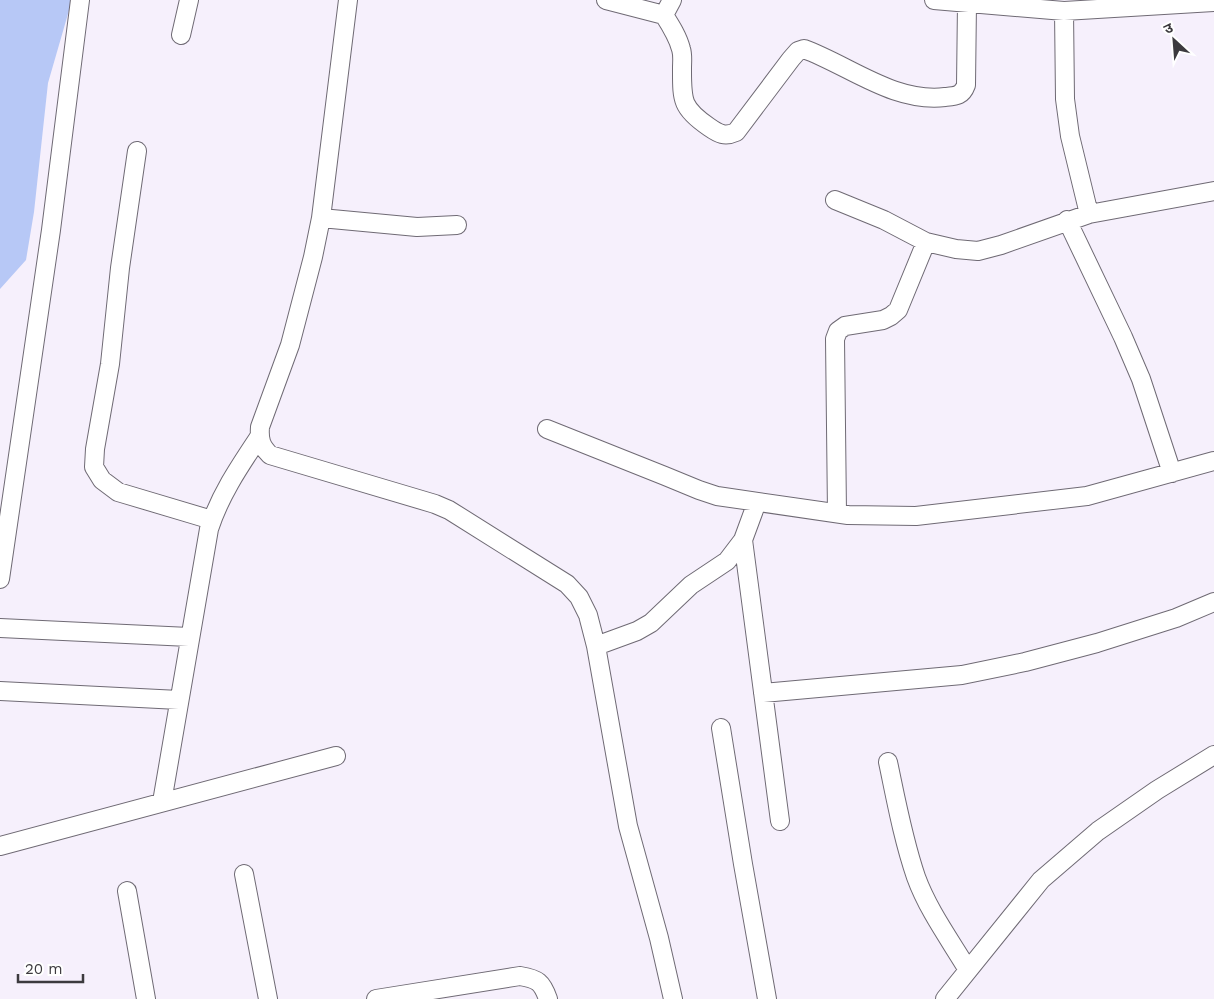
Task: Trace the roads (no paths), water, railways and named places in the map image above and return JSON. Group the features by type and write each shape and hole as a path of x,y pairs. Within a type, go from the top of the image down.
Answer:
{"street":[{"path":"0,579 51,230 80,0"},
{"path":"181,36 189,0"},
{"path":"348,0 321,218 290,345 260,427 259,437 261,446 270,455 435,504 449,510 567,584 579,597 588,615 596,646 628,826 660,938 673,999"},
{"path":"606,0 668,7 682,51 682,91 684,103 690,112 703,124 723,136 736,132 791,59 798,51 804,49 876,83 904,93 920,97 940,98 960,95 964,92 966,85 967,3"},
{"path":"934,0 1064,10 1214,2"},
{"path":"1064,10 1065,99 1070,136 1089,214"},
{"path":"137,151 120,268 110,364 95,449 94,467 102,480 118,492 212,520"},
{"path":"835,200 884,220 926,242 956,249 978,251 1001,245 1067,220 1089,214 1214,191"},
{"path":"321,218 417,227 457,225"},
{"path":"1067,220 1141,379 1172,474"},
{"path":"837,514 835,339 838,332 845,326 883,320 898,310 926,242"},
{"path":"547,429 717,496 848,515 916,516 1078,497 1214,462"},
{"path":"162,802 209,530 219,502 235,473 259,437"},
{"path":"596,646 637,631 651,623 691,585 727,561 742,540 757,502"},
{"path":"742,540 780,821"},
{"path":"763,693 962,675 1025,662 1097,643 1176,618 1214,602"},
{"path":"0,628 190,637"},
{"path":"0,691 179,700"},
{"path":"722,728 743,864 767,999"},
{"path":"945,999 1041,880 1098,831 1157,790 1214,755"},
{"path":"0,846 336,756"},
{"path":"888,762 902,832 917,878 930,907 968,970"},
{"path":"244,874 268,999"},
{"path":"126,891 146,999"},
{"path":"376,999 402,997 520,976 534,978 543,986 548,999"}],"water":[{"path":"0,0 72,0 48,83 34,212 26,260 0,289"}]}
